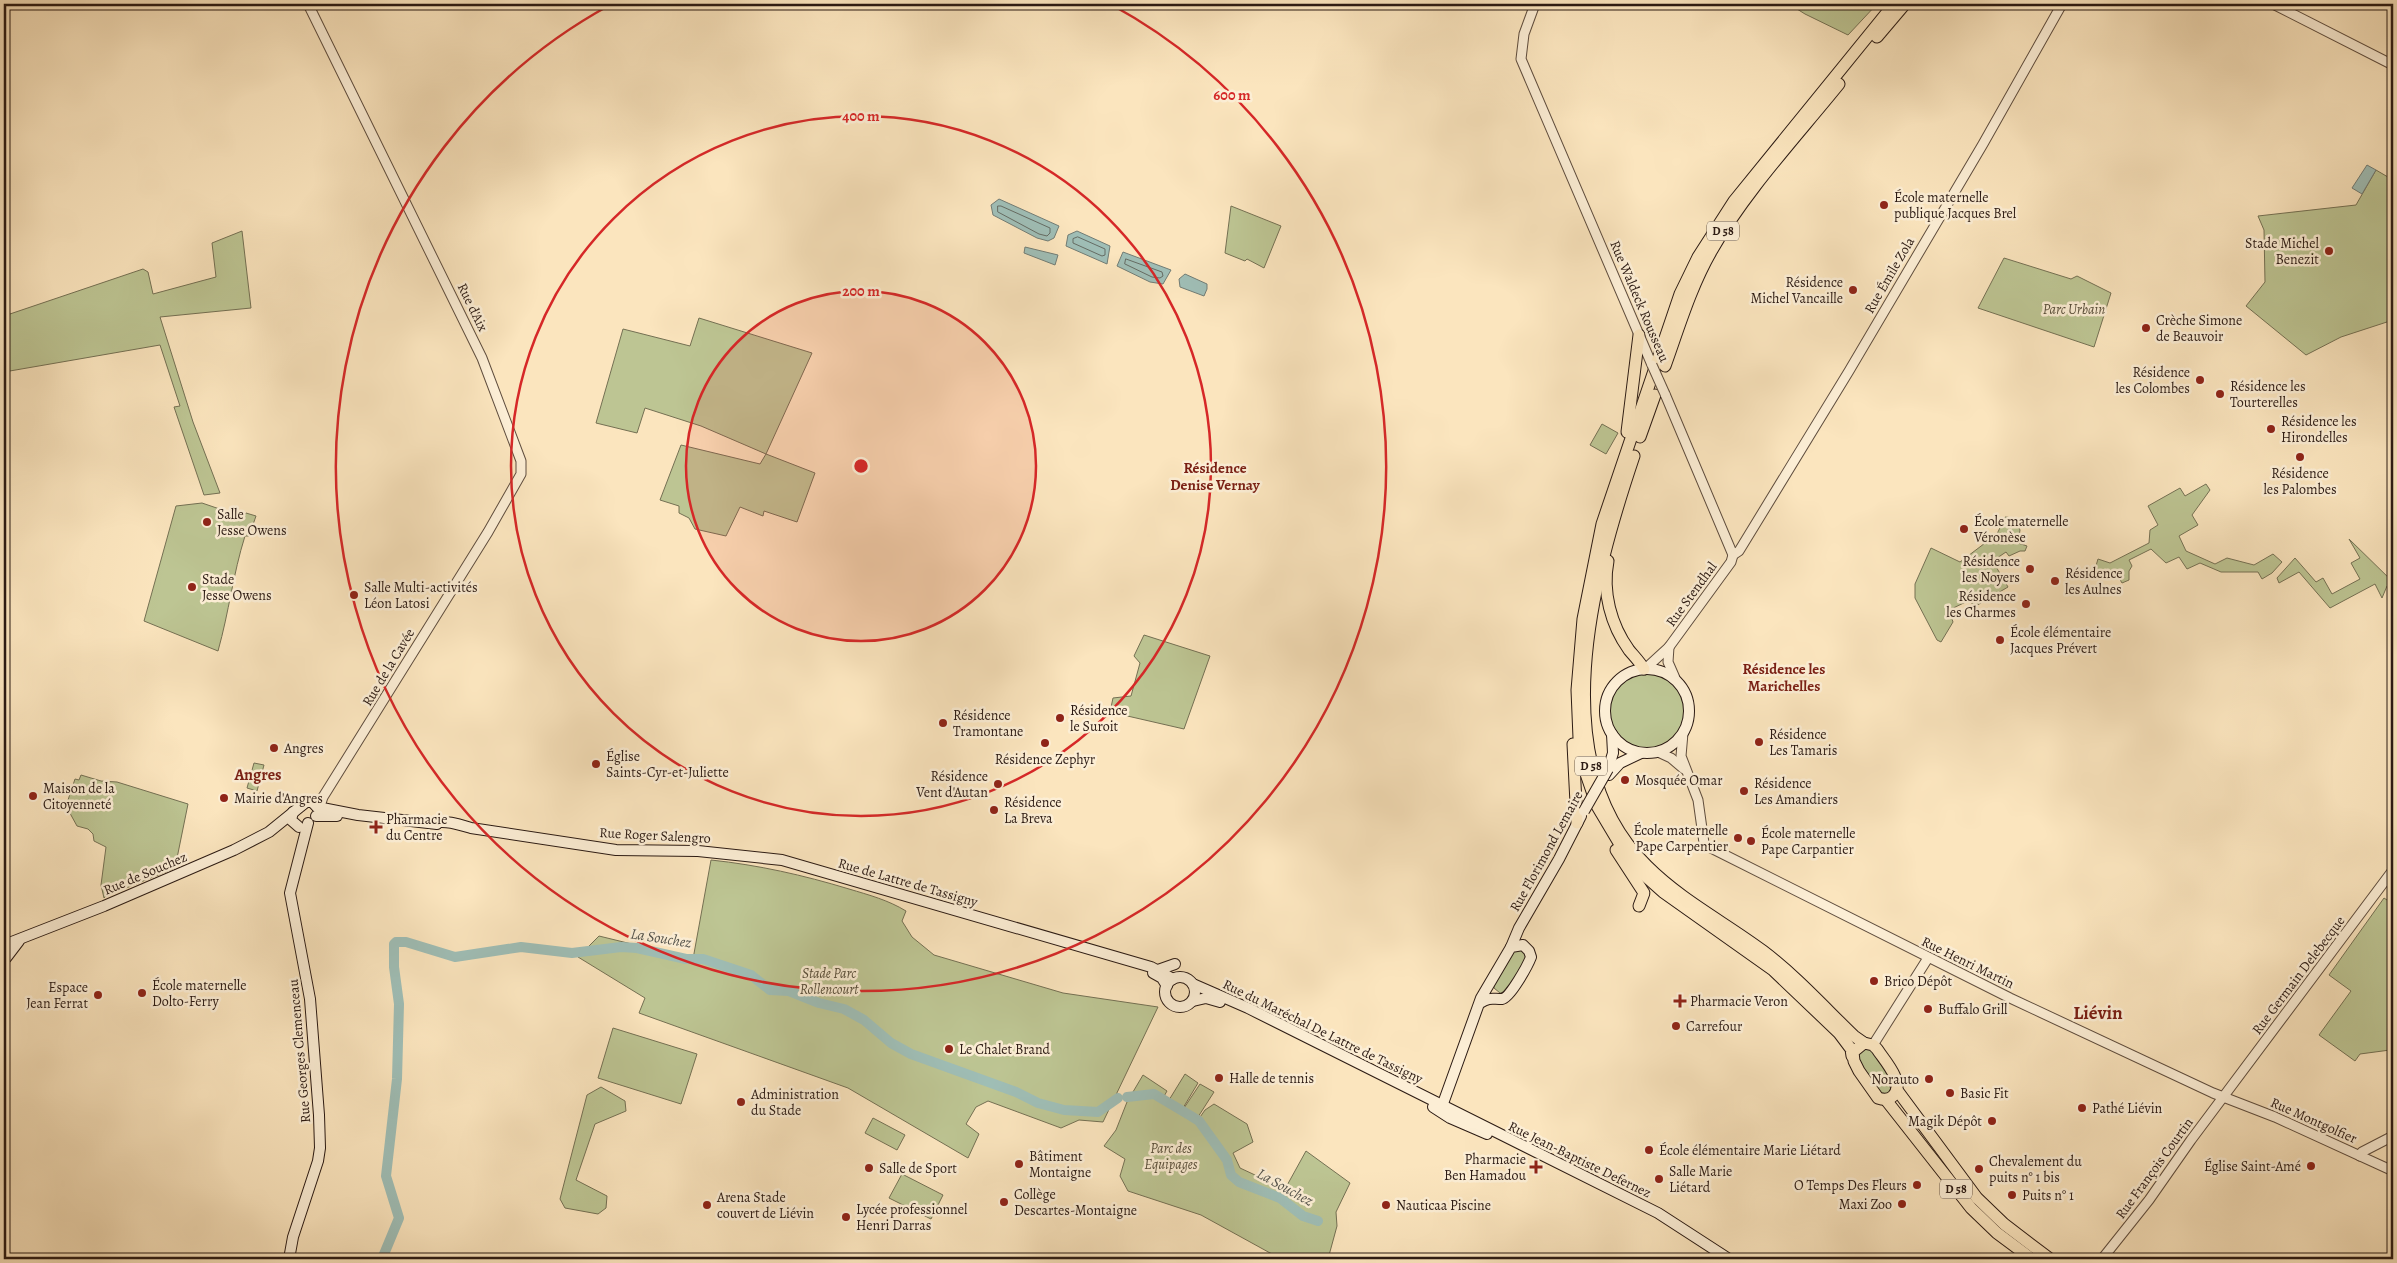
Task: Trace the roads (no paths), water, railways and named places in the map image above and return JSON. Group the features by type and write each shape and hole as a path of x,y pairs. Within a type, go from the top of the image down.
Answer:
{"main road":[{"name":"D 58","path":"1852,1056 1851,1049 1839,1033 1773,970 1663,892 1645,876 1625,853 1604,821 1584,768 1579,738 1577,699 1581,633 1590,575 1602,524 1680,294 1698,257 1734,201 1894,4"},
{"name":"D 58","path":"1868,1044 1854,1036 1779,964 1682,896 1646,866 1612,819 1597,787 1587,737 1586,684 1588,639 1595,595 1615,513 1673,343 1692,292 1712,249 1740,207 1905,4"},
{"path":"1624,462 1621,456 1632,410 1639,335"},
{"path":"1615,513 1615,526 1606,568 1610,612 1623,640 1644,669"},
{"path":"1644,669 1661,671 1674,678 1685,692 1690,706 1689,720 1683,734 1672,745 1658,752 1641,753 1620,763 1609,772 1613,753 1611,733 1605,708 1614,684 1627,674 1644,669"},
{"path":"1577,699 1572,704 1577,823"},
{"path":"1611,733 1624,746 1641,753"},
{"name":"Rue Florimond Lemaire","path":"1497,997 1502,999 1510,994 1529,961 1530,954 1523,945 1521,937 1524,928 1609,772"},
{"name":"Rue de Souchez","path":"4,945 217,858 257,839 277,826 306,802 311,813 277,826"},
{"name":"Rue Georges Clemenceau","path":"293,812 291,817 311,813"},
{"name":"Rue Georges Clemenceau","path":"290,1259 293,1237 318,1161 320,1148 310,999 290,893 302,839 311,813"},
{"name":"Rue Roger Salengro","path":"311,813 358,815 432,823 440,821 458,823 467,827 616,850 710,852 782,860 812,868"},
{"name":"Rue Florimond Lemaire","path":"1441,1107 1480,1003 1577,823 1586,813"},
{"path":"1604,821 1623,864 1644,893 1639,906"},
{"name":"Rue de Lattre de Tassigny","path":"812,868 995,922 1001,922 1158,970 1170,983"},
{"name":"Rue de Lattre de Tassigny","path":"995,922 1001,928 1155,974 1170,983"},
{"name":"Rue de Souchez","path":"4,959 20,940"},
{"path":"1511,947 1523,945"},
{"path":"1158,970 1175,964"},
{"path":"1183,978 1193,984 1195,993 1193,1001 1185,1007 1174,1006 1167,1000 1170,983 1183,978"},
{"path":"1480,1003 1497,997 1491,990 1490,983"},
{"name":"Rue du Maréchal De Lattre de Tassigny","path":"1193,984 1248,1008 1441,1107"},
{"name":"Rue du Maréchal De Lattre de Tassigny","path":"1193,1001 1206,998 1220,1002 1441,1107"},
{"path":"1868,1044 1896,1079 1897,1090 1892,1097 1886,1100 1878,1098 1859,1071 1852,1056 1856,1047 1868,1044"},
{"name":"D 58","path":"1897,1090 1977,1198 2004,1224 2050,1259"},
{"name":"D 58","path":"1886,1100 1971,1208 1997,1233 2032,1259"},
{"name":"Rue Jean-Baptiste Defernez","path":"1441,1107 1455,1120 1639,1210 1677,1232 1716,1259"},
{"name":"Rue Jean-Baptiste Defernez","path":"1441,1107 1663,1215 1729,1259"}],"street":[{"name":"Rue d'Aix","path":"308,4 485,365 521,461 521,474"},
{"name":"Rue Waldeck Rousseau","path":"1535,4 1524,34 1521,58 1733,555"},
{"name":"Rue Émile Zola","path":"1733,555 1739,552 1849,371 1983,144 2062,4"},
{"path":"2273,4 2393,65"},
{"name":"Rue de la Cavée","path":"311,813 488,532 521,474"},
{"name":"Rue Stendhal","path":"1644,669 1669,647 1731,562 1733,555"},
{"name":"Rue Stendhal","path":"1669,647 1668,662 1674,678"},
{"path":"1683,734 1682,756 1687,773"},
{"path":"1658,752 1671,758 1687,773"},
{"name":"Rue Henri Martin","path":"1687,773 1698,800 1704,843 1928,958 2224,1097"},
{"name":"Rue Germain Delebecque","path":"2224,1097 2393,870"},
{"path":"1868,1044 1928,958"},
{"name":"Rue Montgolfier","path":"2224,1097 2393,1171"},
{"name":"Rue François Courtin","path":"2105,1258 2224,1097"},
{"path":"2360,1156 2362,1152 2393,1136"}],"water":[{"path":"2367,165 2376,170 2362,194 2352,188"},
{"path":"999,199 1059,226 1054,238 1048,241 1037,238 993,215 991,205"},
{"path":"1077,231 1110,246 1107,264 1066,246 1068,235"},
{"path":"1025,247 1058,255 1055,265 1024,253"},
{"path":"1123,252 1171,270 1163,284 1150,282 1117,266"},
{"path":"1185,274 1207,284 1204,296 1180,287 1179,279"}],"waterway":[{"name":"La Souchez","path":"382,1259 399,1218 386,1176 397,1079 399,1004 394,967 394,944 396,942 406,942 455,957 521,947 572,953 621,947 637,948 686,959 703,959 751,975 770,990 789,991 819,1003 844,1009 864,1020 891,1043 911,1054 1016,1092 1038,1103 1064,1110 1098,1112 1118,1098"},
{"name":"La Souchez","path":"1127,1097 1154,1094 1199,1121 1227,1160 1231,1175 1239,1182 1280,1198 1303,1216 1318,1221"}],"place":[{"name":"École maternelle publique Jacques Brel","path":"1884,205"},
{"name":"Stade Michel Benezit","path":"2329,251"},
{"name":"Résidence Michel Vancaille","path":"1853,290"},
{"name":"Crèche Simone de Beauvoir","path":"2146,328"},
{"name":"Résidence les Colombes","path":"2200,380"},
{"name":"Résidence les Tourterelles","path":"2220,394"},
{"name":"Résidence les Hirondelles","path":"2271,429"},
{"name":"Résidence les Palombes","path":"2300,457"},
{"name":"Salle Jesse Owens","path":"207,522"},
{"name":"École maternelle Véronèse","path":"1964,529"},
{"name":"Résidence les Noyers","path":"2030,569"},
{"name":"Résidence les Aulnes","path":"2055,581"},
{"name":"Stade Jesse Owens","path":"192,587"},
{"name":"Salle Multi-activités Léon Latosi","path":"354,595"},
{"name":"Résidence les Charmes","path":"2026,604"},
{"name":"École élémentaire Jacques Prévert","path":"2000,640"},
{"name":"Résidence le Suroit","path":"1060,718"},
{"name":"Résidence Tramontane","path":"943,723"},
{"name":"Résidence Les Tamaris","path":"1759,742"},
{"name":"Résidence Zephyr","path":"1045,743"},
{"name":"Angres","path":"274,748"},
{"name":"Église Saints-Cyr-et-Juliette","path":"596,764"},
{"name":"Mosquée Omar","path":"1625,780"},
{"name":"Résidence Vent d'Autan","path":"998,784"},
{"name":"Résidence Les Amandiers","path":"1744,791"},
{"name":"Maison de la Citoyenneté","path":"33,796"},
{"name":"Mairie d'Angres","path":"224,798"},
{"name":"Résidence La Breva","path":"994,810"},
{"name":"Pharmacie du Centre","path":"376,827"},
{"name":"École maternelle Pape Carpentier","path":"1738,838"},
{"name":"École maternelle Pape Carpantier","path":"1751,841"},
{"name":"Brico Dépôt","path":"1874,981"},
{"name":"École maternelle Dolto-Ferry","path":"142,993"},
{"name":"Espace Jean Ferrat","path":"98,995"},
{"name":"Pharmacie Veron","path":"1680,1001"},
{"name":"Buffalo Grill","path":"1928,1009"},
{"name":"Carrefour","path":"1676,1026"},
{"name":"Le Chalet Brand","path":"949,1049"},
{"name":"Halle de tennis","path":"1219,1078"},
{"name":"Norauto","path":"1929,1079"},
{"name":"Basic Fit","path":"1950,1093"},
{"name":"Administration du Stade","path":"741,1102"},
{"name":"Pathé Liévin","path":"2082,1108"},
{"name":"Magik Dépôt","path":"1992,1121"},
{"name":"École élémentaire Marie Liétard","path":"1649,1150"},
{"name":"Bâtiment Montaigne","path":"1019,1164"},
{"name":"Église Saint-Amé","path":"2311,1166"},
{"name":"Pharmacie Ben Hamadou","path":"1536,1167"},
{"name":"Salle de Sport","path":"869,1168"},
{"name":"Chevalement du puits n° 1 bis","path":"1979,1169"},
{"name":"Salle Marie Liétard","path":"1659,1179"},
{"name":"O Temps Des Fleurs","path":"1917,1185"},
{"name":"Puits n° 1","path":"2012,1195"},
{"name":"Collège Descartes-Montaigne","path":"1004,1202"},
{"name":"Maxi Zoo","path":"1902,1204"},
{"name":"Arena Stade couvert de Liévin","path":"707,1205"},
{"name":"Nauticaa Piscine","path":"1386,1205"},
{"name":"Lycée professionnel Henri Darras","path":"846,1217"}],"district":[{"name":"Résidence Denise Vernay","path":"1215,476"},
{"name":"Résidence les Marichelles","path":"1784,678"},
{"name":"Angres","path":"258,774"},
{"name":"Liévin","path":"2098,1012"}],"park label":[{"name":"Parc Urbain","path":"2074,309"},
{"name":"Stade Parc Rollencourt","path":"829,982"},
{"name":"Parc des Equipages","path":"1171,1156"}]}
